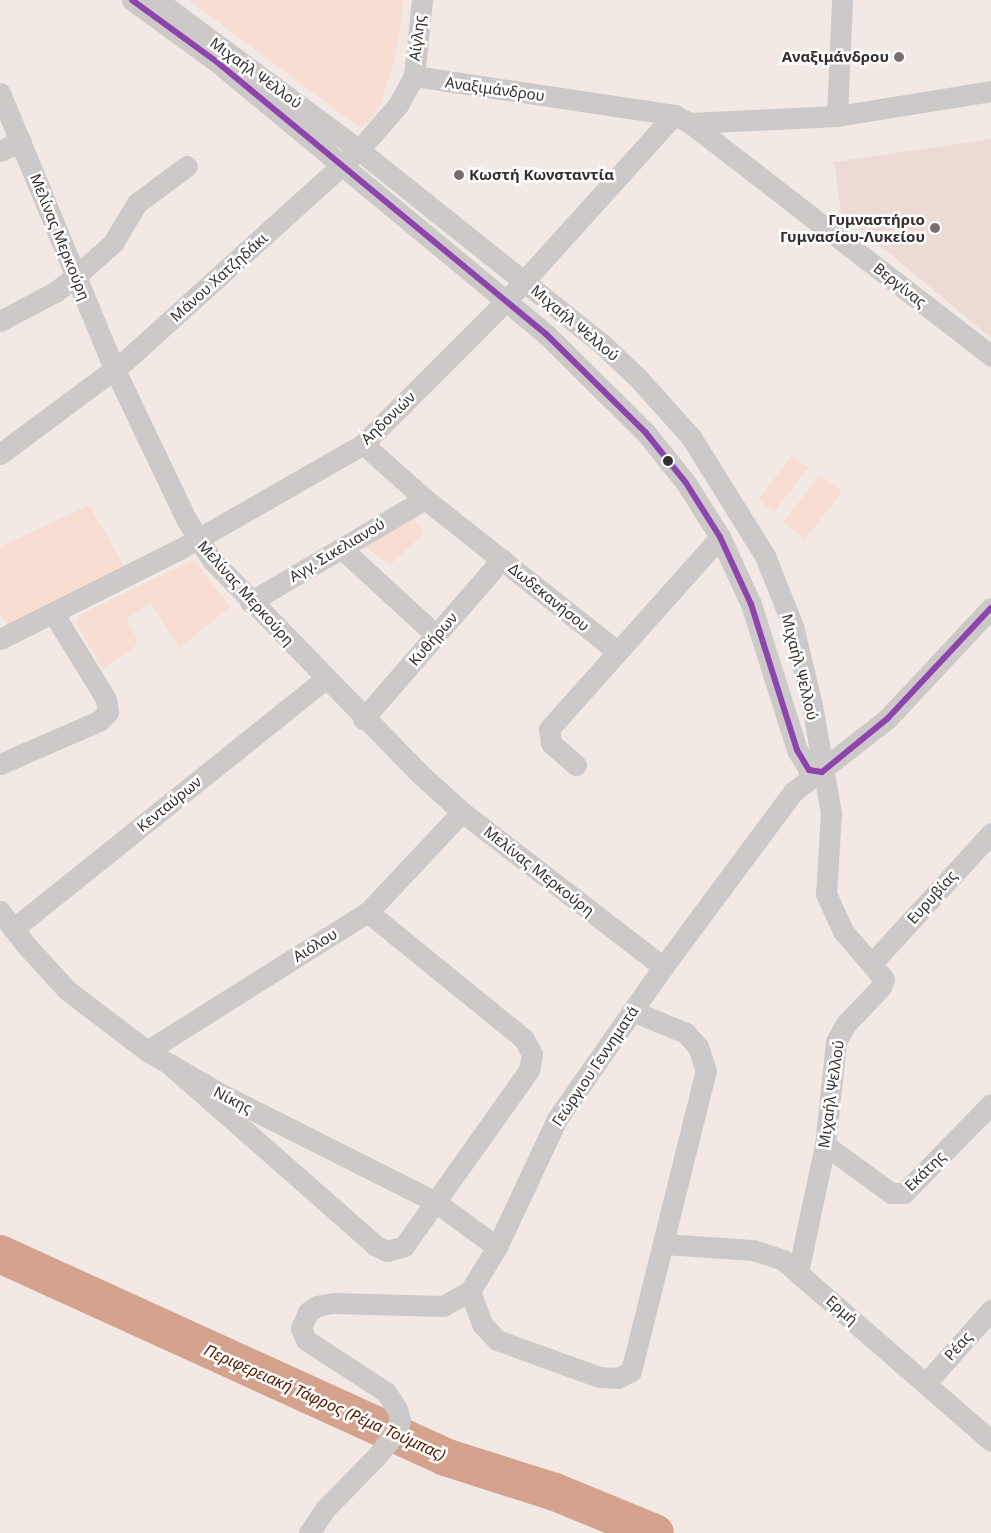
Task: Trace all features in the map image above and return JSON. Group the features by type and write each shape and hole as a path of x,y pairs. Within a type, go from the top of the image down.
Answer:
{"street":[{"name":"Μιχαήλ Ψελλού","path":"132,0 217,62 340,167 569,354 646,433 690,489 720,537 751,604 797,750 809,770 822,772"},
{"name":"Αίγλης","path":"414,76 422,0"},
{"path":"837,116 842,0"},
{"name":"Μιχαήλ Ψελλού","path":"164,4 360,150 601,343 644,384 691,437 732,499 765,556 792,626 812,705 822,772 831,813 826,894 843,931 883,973 884,982 848,1022 838,1038 825,1145 798,1272"},
{"name":"Μάνου Χατζηδάκι","path":"1,450 115,370 360,150 398,105 414,76"},
{"name":"Αναξιμάνδρου","path":"414,76 682,119 837,116 991,91"},
{"name":"Μελίνας Μερκούρη","path":"0,93 115,370 196,540 250,602 363,720 462,812 662,967"},
{"name":"Αηδονιών","path":"0,639 196,540 363,444 506,301 682,119"},
{"name":"Βεργίνας","path":"682,119 991,356"},
{"path":"0,151 21,141"},
{"path":"0,321 55,292 76,276 113,243 137,203 187,166"},
{"name":"Δωδεκανήσου","path":"363,444 425,499 617,652"},
{"name":"Αγγ. Σικελιανού","path":"250,602 425,499"},
{"path":"576,765 555,748 548,734 617,652 720,537"},
{"path":"341,548 436,635"},
{"name":"Κυθήρων","path":"363,720 502,559"},
{"name":"Γεώργιου Γεννηματά","path":"309,1533 326,1508 376,1457 396,1432 400,1421 397,1409 386,1392 303,1337 301,1328 308,1312 319,1305 341,1302 443,1306 470,1291 497,1248 557,1119 662,967 793,792 822,772 887,719 991,608"},
{"path":"0,764 99,721 108,712 106,699 53,613"},
{"name":"Κενταύρων","path":"13,929 325,679"},
{"name":"Αιόλου","path":"147,1051 368,912 462,812"},
{"name":"Ευρυβίας","path":"873,962 991,833"},
{"name":"Νίκης","path":"0,911 13,929 67,990 147,1051 224,1096 434,1201 497,1248"},
{"path":"168,1064 250,1139 381,1249 393,1251 404,1246 528,1070 532,1054 524,1039 368,912"},
{"path":"470,1291 482,1324 497,1340 599,1377 618,1378 631,1372 705,1079 705,1063 698,1047 686,1033 632,1011"},
{"name":"Εκάτης","path":"825,1145 891,1193 904,1193 991,1104"},
{"name":"Ερμή","path":"664,1244 760,1251 783,1260 991,1441"},
{"name":"Ρέας","path":"926,1383 991,1310"}],"shaded area":[{"path":"189,0 404,0 394,62 381,103 371,121 359,127"},
{"path":"991,139 991,338 841,213 834,162"},
{"path":"792,456 808,468 774,512 758,499"},
{"path":"820,475 842,492 805,539 783,522"},
{"path":"89,505 126,569 7,626 0,613 0,547"},
{"path":"409,512 424,533 390,565 358,541"},
{"path":"194,560 230,607 179,648 150,603 126,620 138,640 133,649 102,668 76,623 81,614"}],"waterway":[{"name":"Περιφερειακή Τάφρος (Ρέμα Τούμπας)","path":"0,1254 445,1457 555,1492 655,1533"}],"transit line":[{"path":"132,0 217,62 546,334 646,433 686,483 720,537 751,604 797,750 809,770 822,772"},
{"path":"822,772 887,719 991,608"}],"place":[{"name":"Αναξιμάνδρου","path":"899,57"},
{"name":"Κωστή Κωνσταντία","path":"459,175"},
{"name":"Γυμναστήριο Γυμνασίου-Λυκείου","path":"935,228"}]}
